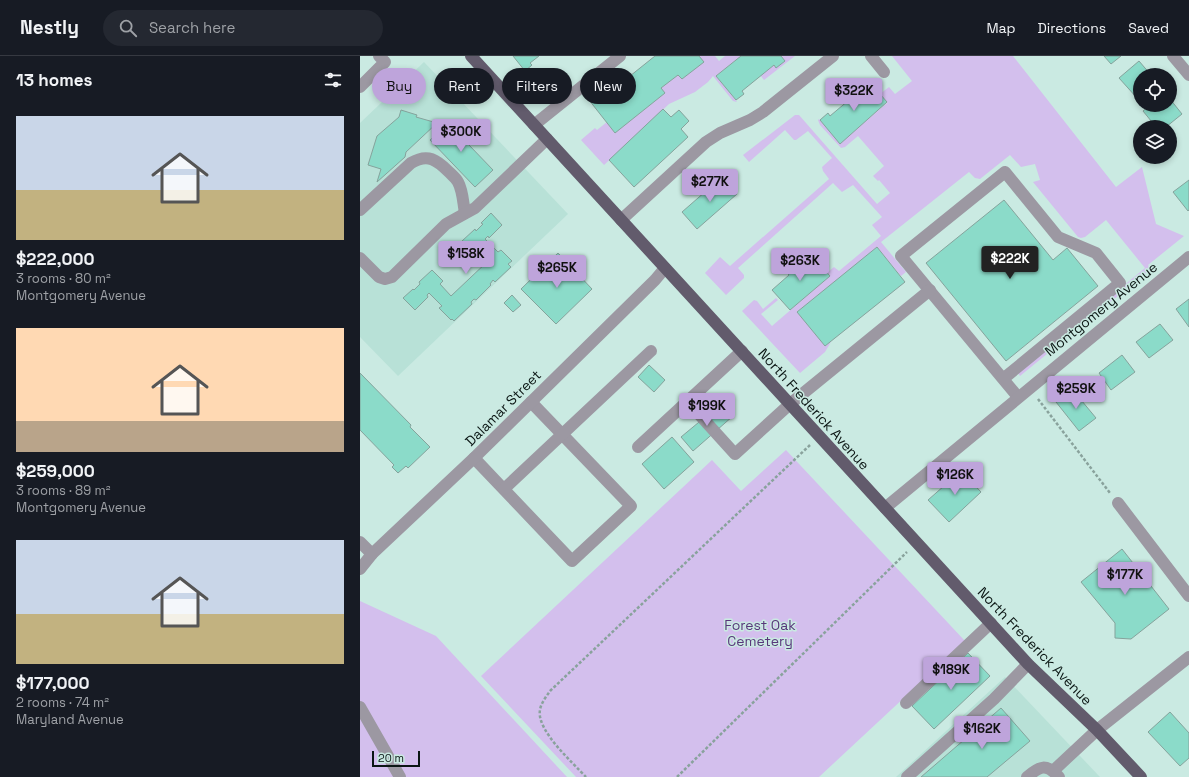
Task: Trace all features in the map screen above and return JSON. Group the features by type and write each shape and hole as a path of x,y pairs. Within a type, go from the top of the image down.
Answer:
{"main road":[{"name":"North Frederick Avenue","path":"474,57 534,125 1028,664 1097,730 1141,777"}],"street":[{"path":"360,87 386,62 379,56"},
{"path":"534,125 620,56"},
{"path":"621,220 706,142 720,133 750,120 763,112 833,56"},
{"path":"871,56 884,72"},
{"path":"1173,56 1189,75"},
{"path":"360,258 379,277 385,280 389,279 446,224 475,208 547,139"},
{"path":"360,210 411,163 418,159 426,158 434,159 442,164 457,180 460,187 465,213"},
{"path":"1003,379 1120,283 1096,253 1058,237 1005,172 901,256 930,290 1003,379 1018,397"},
{"name":"Montgomery Avenue","path":"885,508 1189,257"},
{"name":"Dalamar Street","path":"360,569 372,554 474,458 655,280 665,268"},
{"path":"687,401 735,454 790,404 930,290"},
{"path":"504,489 651,351"},
{"path":"638,447 742,351"},
{"path":"474,458 572,561 631,506 531,402"},
{"path":"1118,503 1189,596"},
{"path":"360,542 372,554"},
{"path":"906,703 991,623"},
{"path":"1027,777 1039,768 1049,768 1056,774 1097,730 1189,657"},
{"path":"907,777 994,699 1028,664"},
{"path":"360,707 400,777"}],"path":[{"path":"1029,388 1118,503"},
{"path":"586,777 550,739 543,728 540,718 540,710 544,699 550,691 819,436"},
{"path":"677,777 917,543"}],"shaded area":[{"path":"424,62 434,73 434,104 464,104 568,214 398,376 360,337 360,123 380,104 426,104 426,68 418,68"},
{"path":"1005,677 1100,777 896,777"}],"green space":[{"path":"699,56 715,56 719,61 725,56 741,56 716,76 737,102 733,101 713,76 695,92 669,104 604,165 581,140 595,128 597,130 607,122 615,133 665,93 661,88 678,75 682,79 703,62"},
{"path":"781,56 795,56 764,80 760,75 774,65 776,68 785,61"},
{"path":"892,56 1013,56 1116,187 1142,167 1156,224 1184,236 1148,265 1151,269 1020,376 1018,373 1020,371 1145,268 1106,220 1085,237 1078,237 1033,182 1040,180 1035,164 1021,167 1010,155 980,179 975,178 969,172 881,242 906,272 901,276 877,247 797,312 825,346 831,342 825,352 800,373 742,311 754,300 757,301 763,309 776,298 778,300 761,314 772,326 830,276 827,273 834,267 839,271 881,236 872,225 882,217 853,185 842,192 833,183 738,268 744,275 744,278 726,295 705,273 720,257 730,266 829,179 822,167 832,158 808,131 794,140 785,130 749,162 743,155 795,115 799,115 877,204 890,193 879,180 878,181 873,176 884,166 858,136 845,147 841,148 820,125 818,120 819,119 840,143 887,103 880,94 889,87 895,94 912,81"},
{"name":"Forest Oak Cemetery","path":"786,450 965,641 819,777 576,777 481,676 712,460 741,491"},
{"path":"360,601 436,636 567,777 360,777"}],"building":[{"path":"513,56 539,56 530,63 532,65 528,68 523,68"},
{"path":"655,56 699,56 704,62 682,79 678,75 661,88 665,93 615,133 592,104 636,104 636,71"},
{"path":"741,56 781,56 785,61 776,68 774,65 742,91 744,94 736,100 716,76"},
{"path":"1104,56 1121,56 1111,64"},
{"path":"1139,61 1145,68 1133,68 1133,94 1119,78"},
{"path":"867,79 887,102 840,144 820,120 828,113 830,116 862,89 859,86"},
{"path":"1177,108 1182,114 1175,120 1150,120 1144,112 1177,112"},
{"path":"663,109 671,117 679,110 689,121 681,129 688,137 634,187 609,160"},
{"path":"401,110 417,115 416,117 437,123 406,152 405,157 377,182 381,169 368,165 377,136 399,117"},
{"path":"452,120 472,142 469,145 493,170 475,187 430,140"},
{"path":"722,177 737,194 697,229 682,212"},
{"path":"1189,180 1189,210 1188,211 1173,192"},
{"path":"1004,200 1053,260 1067,248 1098,286 1006,361 926,263"},
{"path":"491,213 502,225 489,238 488,236 485,239 498,252 501,250 512,261 508,264 511,267 495,282 493,280 490,284 491,285 476,300 474,299 471,302 472,304 454,321 452,319 451,320 439,308 442,306 429,293 427,295 428,297 415,310 403,298 413,289 414,290 420,284 419,282 432,270 443,281 440,284 451,296 488,261 476,249 473,252 462,241 475,229 476,231 483,224 481,223"},
{"path":"877,247 905,282 825,346 797,312"},
{"path":"558,253 592,289 556,324 521,289"},
{"path":"811,255 830,276 790,310 772,290 789,275 785,270 795,261 799,266"},
{"path":"512,295 521,305 513,312 504,303"},
{"path":"1189,299 1189,327 1176,309"},
{"path":"1160,324 1173,340 1149,358 1136,342"},
{"path":"1122,355 1135,372 1111,390 1099,373"},
{"path":"649,365 665,380 654,392 638,377"},
{"path":"360,373 411,425 410,427 430,447 408,468 406,466 398,473 392,467 394,465 360,430"},
{"path":"1072,389 1096,418 1079,431 1056,402"},
{"path":"722,403 733,416 693,451 681,437"},
{"path":"672,437 694,462 664,489 642,464"},
{"path":"961,471 981,492 949,522 928,500"},
{"path":"1122,549 1169,609 1131,639 1115,638 1115,623 1081,582"},
{"path":"968,653 990,676 934,729 912,706"},
{"path":"1001,708 1030,741 987,777 921,777"},
{"path":"1170,712 1189,733 1189,758 1180,766 1148,732"}]}
